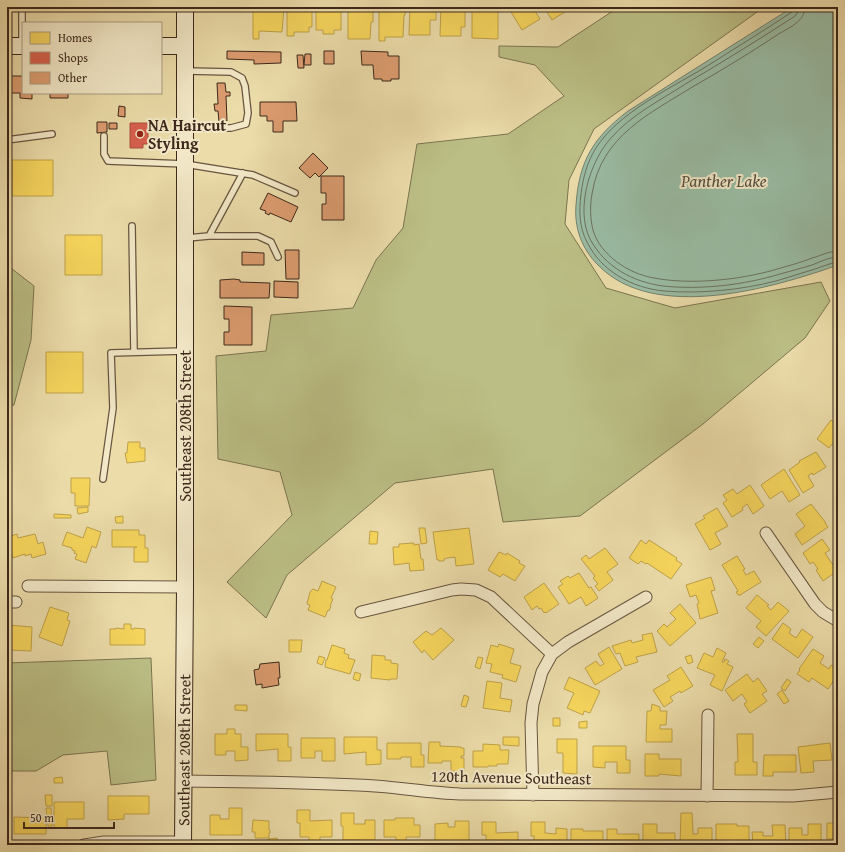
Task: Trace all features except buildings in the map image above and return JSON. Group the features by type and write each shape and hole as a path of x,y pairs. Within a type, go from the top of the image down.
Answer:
{"main road":[{"name":"Southeast 208th Street","path":"183,843 185,587 185,7"},
{"path":"162,46 185,46"}],"street":[{"path":"766,533 815,604 823,612 838,621"},
{"path":"28,586 185,587"},
{"path":"361,612 452,590 476,590 491,597 552,654"},
{"path":"533,795 531,723 533,704 542,672 552,654 568,642 646,597"},
{"path":"708,715 708,796"},
{"name":"120th Avenue Southeast","path":"183,781 342,784 377,786 432,793 533,795 793,796 838,792"},
{"path":"84,845 104,842 183,843"}],"lane":[{"path":"17,46 22,7"},
{"path":"185,71 231,72 242,78 245,86 248,113 246,124 231,128 185,128"},
{"path":"7,140 52,134"},
{"path":"104,136 104,154 108,161 185,164 243,173 253,175 295,193"},
{"path":"209,236 243,173"},
{"path":"132,226 134,352"},
{"path":"185,238 209,236 258,236 271,242 278,257"},
{"path":"103,479 113,408 111,353 185,352"}],"shaded area":[{"path":"619,7 764,7 594,129 569,180 565,224 606,288 675,308 821,282 830,301 805,338 703,424 580,516 503,522 493,469 395,483 287,575 266,618 227,582 292,515 280,472 218,459 216,356 266,351 271,315 353,308 376,260 403,228 417,144 508,134 564,96 535,65 499,57 499,46 558,47"},
{"path":"7,265 34,286 31,340 14,405 7,406"},
{"path":"151,658 156,780 111,785 107,751 63,755 36,771 7,771 7,663"}],"water":[{"name":"Panther Lake","path":"793,7 838,7 838,265 781,283 715,295 681,297 650,293 622,283 592,259 583,245 576,222 576,205 580,176 590,152 606,131 628,111"}],"place":[{"name":"NA Haircut Styling","path":"140,134"}]}
